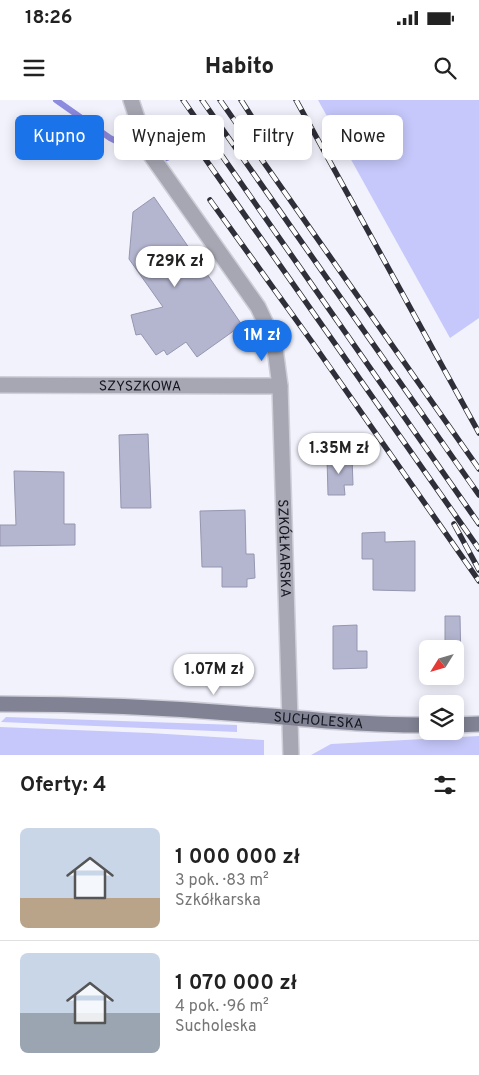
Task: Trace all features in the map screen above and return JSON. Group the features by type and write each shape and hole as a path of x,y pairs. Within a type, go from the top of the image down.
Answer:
{"street":[{"name":"SZKÓŁKARSKA","path":"131,100 148,151 258,307 274,341 280,386 291,755"},
{"name":"SZYSZKOWA","path":"0,385 280,386"},
{"name":"SUCHOLESKA","path":"0,704 86,704 364,724 419,726"},
{"path":"464,725 479,724"}],"shaded area":[{"path":"318,100 479,100 479,318 450,338 351,160 403,160 403,115 326,115"},
{"path":"6,717 237,725 237,732 1,722"},
{"path":"0,727 264,740 264,755 0,755"},
{"path":"479,736 479,755 311,755 331,744 419,739 464,740 464,737"}],"building":[{"path":"154,197 242,325 197,357 186,342 167,355 164,350 156,355 141,334 136,335 131,315 163,307 129,259 133,212"},
{"path":"148,434 151,508 121,508 119,435"},
{"path":"327,457 352,457 353,485 344,485 345,495 328,495"},
{"path":"14,471 64,472 64,524 75,524 75,545 0,546 0,525 16,525"},
{"path":"245,510 246,554 254,554 255,578 247,579 247,587 222,587 222,567 202,567 200,511"},
{"path":"385,532 385,542 415,541 415,591 373,590 373,559 362,559 362,533"},
{"path":"445,616 460,616 460,640 445,640"},
{"path":"357,625 357,651 367,651 367,668 333,669 333,626"}],"waterway":[{"path":"56,100 114,140"}],"railway":[{"path":"183,100 479,524"},
{"path":"202,100 479,495"},
{"path":"220,100 479,469"},
{"path":"241,100 251,115"},
{"path":"296,100 479,433"},
{"path":"206,160 479,549"},
{"path":"210,200 479,581"},
{"path":"454,524 479,570"}]}
